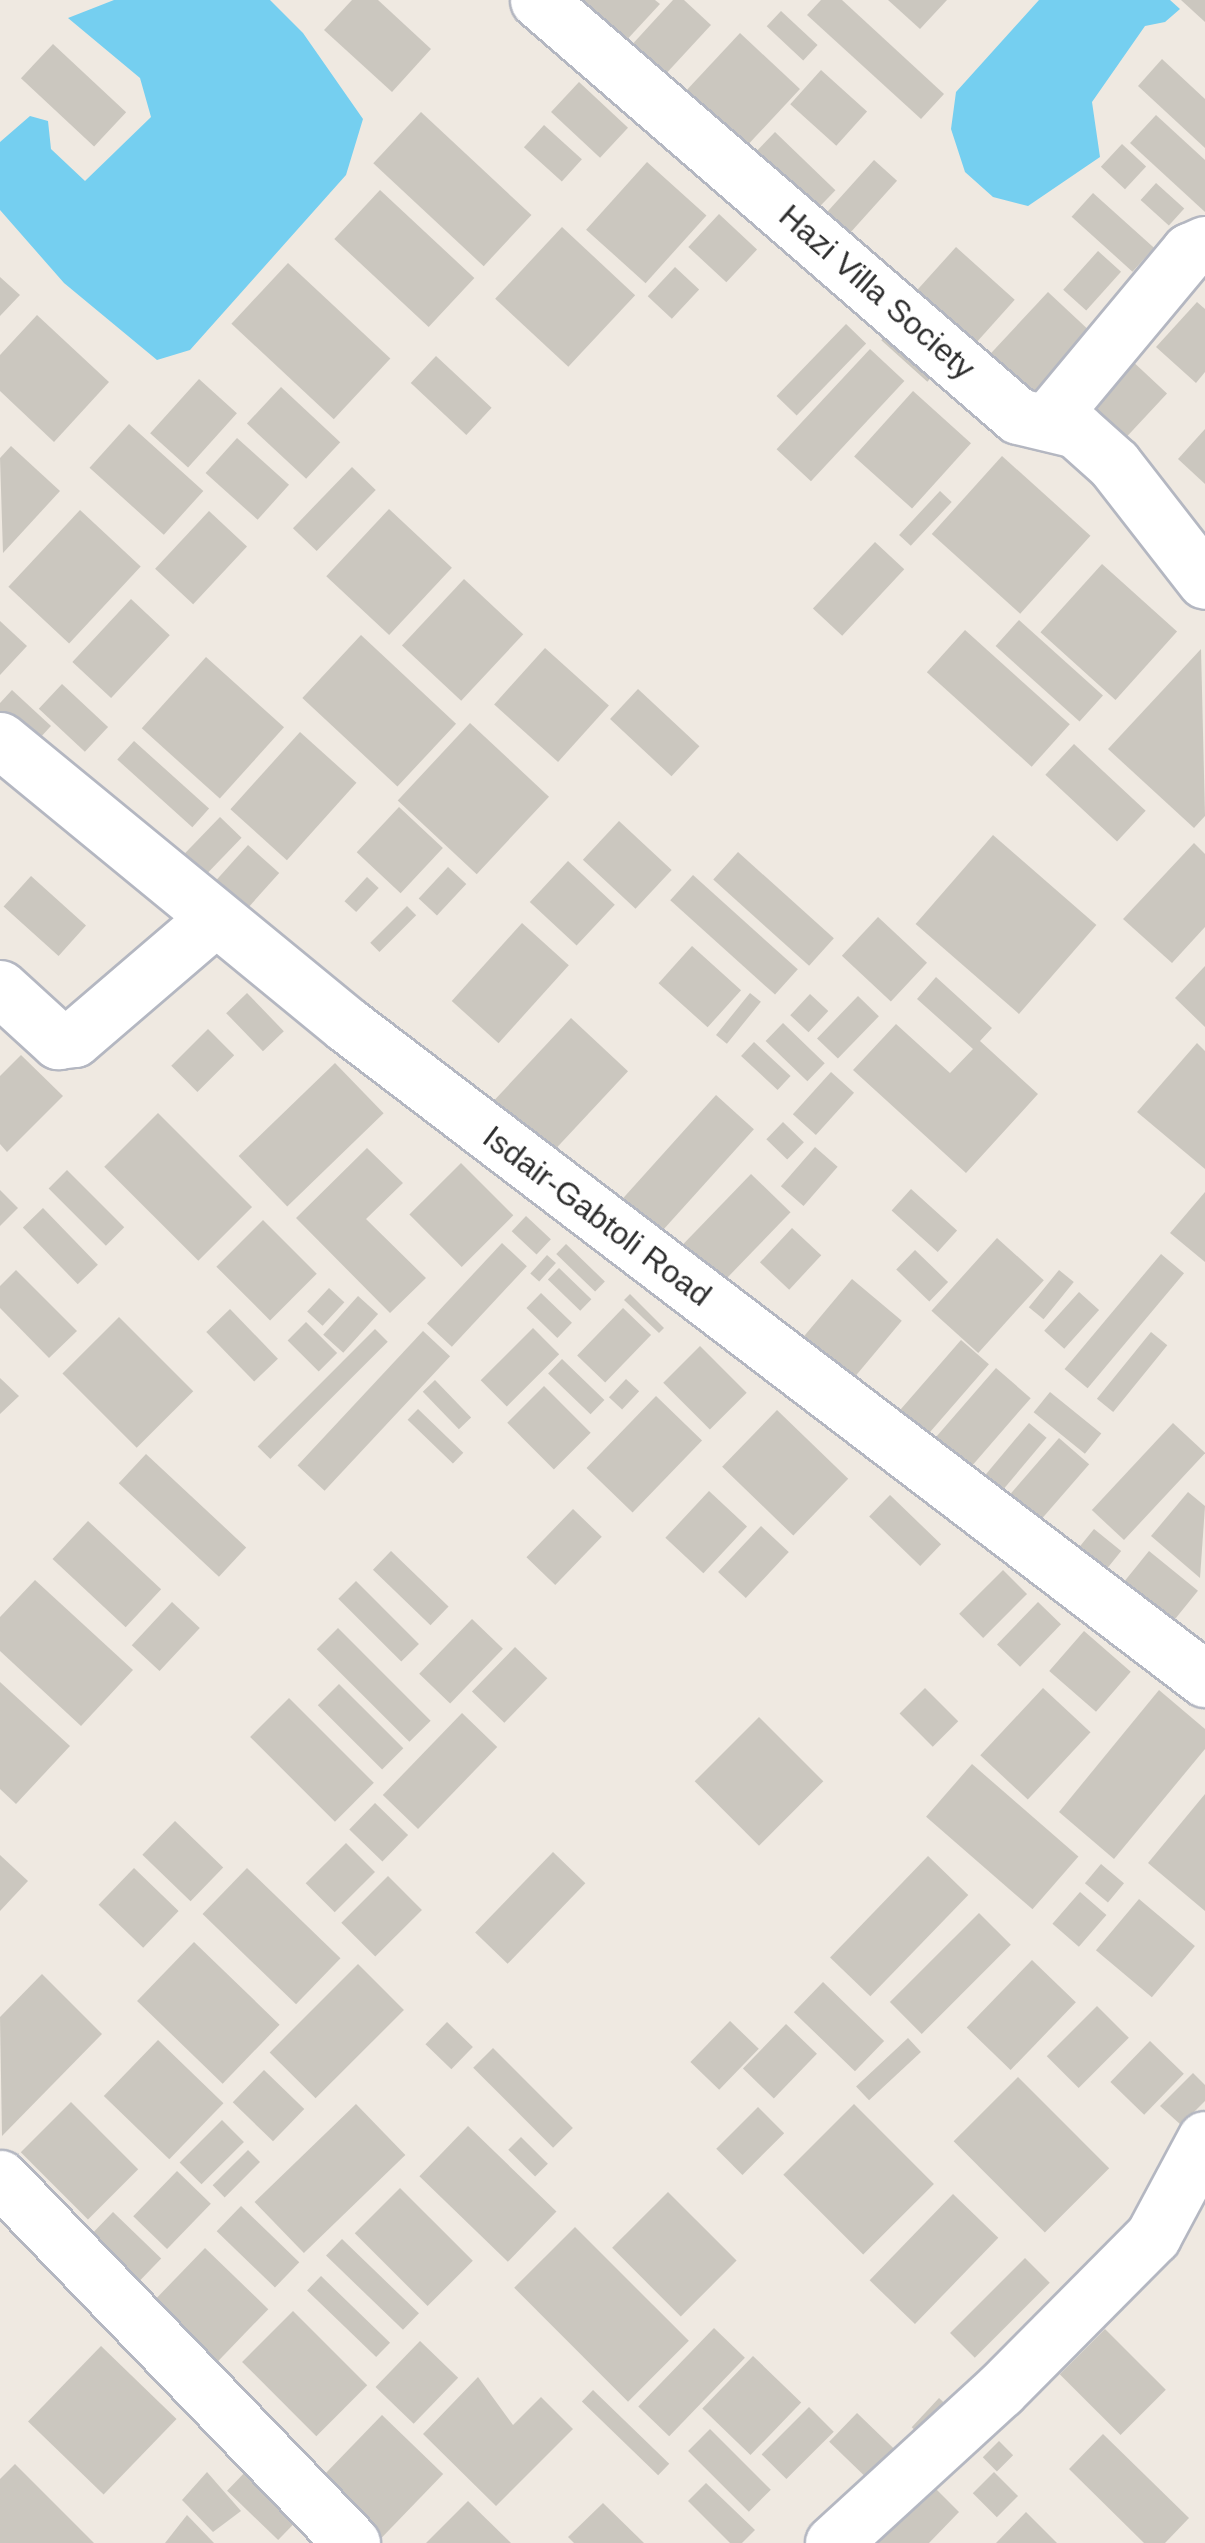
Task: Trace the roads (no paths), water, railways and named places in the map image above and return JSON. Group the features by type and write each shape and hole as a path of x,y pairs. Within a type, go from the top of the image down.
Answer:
{"street":[{"name":"Hazi Villa Society","path":"538,0 1018,416 1049,419 1076,430 1114,464 1205,581"},
{"path":"1049,419 1188,251 1205,244"},
{"name":"Isdair-Gabtoli Road","path":"0,740 215,918 582,1207 1205,1679"},
{"path":"0,988 58,1042 74,1039 215,918"},
{"path":"832,2543 1000,2390 1153,2236 1205,2139"},
{"path":"0,2178 352,2543"}],"water":[{"path":"114,0 270,0 303,33 363,119 346,175 190,350 157,360 64,283 0,210 0,142 30,116 48,121 51,149 85,181 151,117 140,78 68,18"},
{"path":"1039,0 1170,0 1180,9 1165,22 1145,26 1092,102 1100,157 1028,206 993,197 965,172 951,129 956,92"}]}
